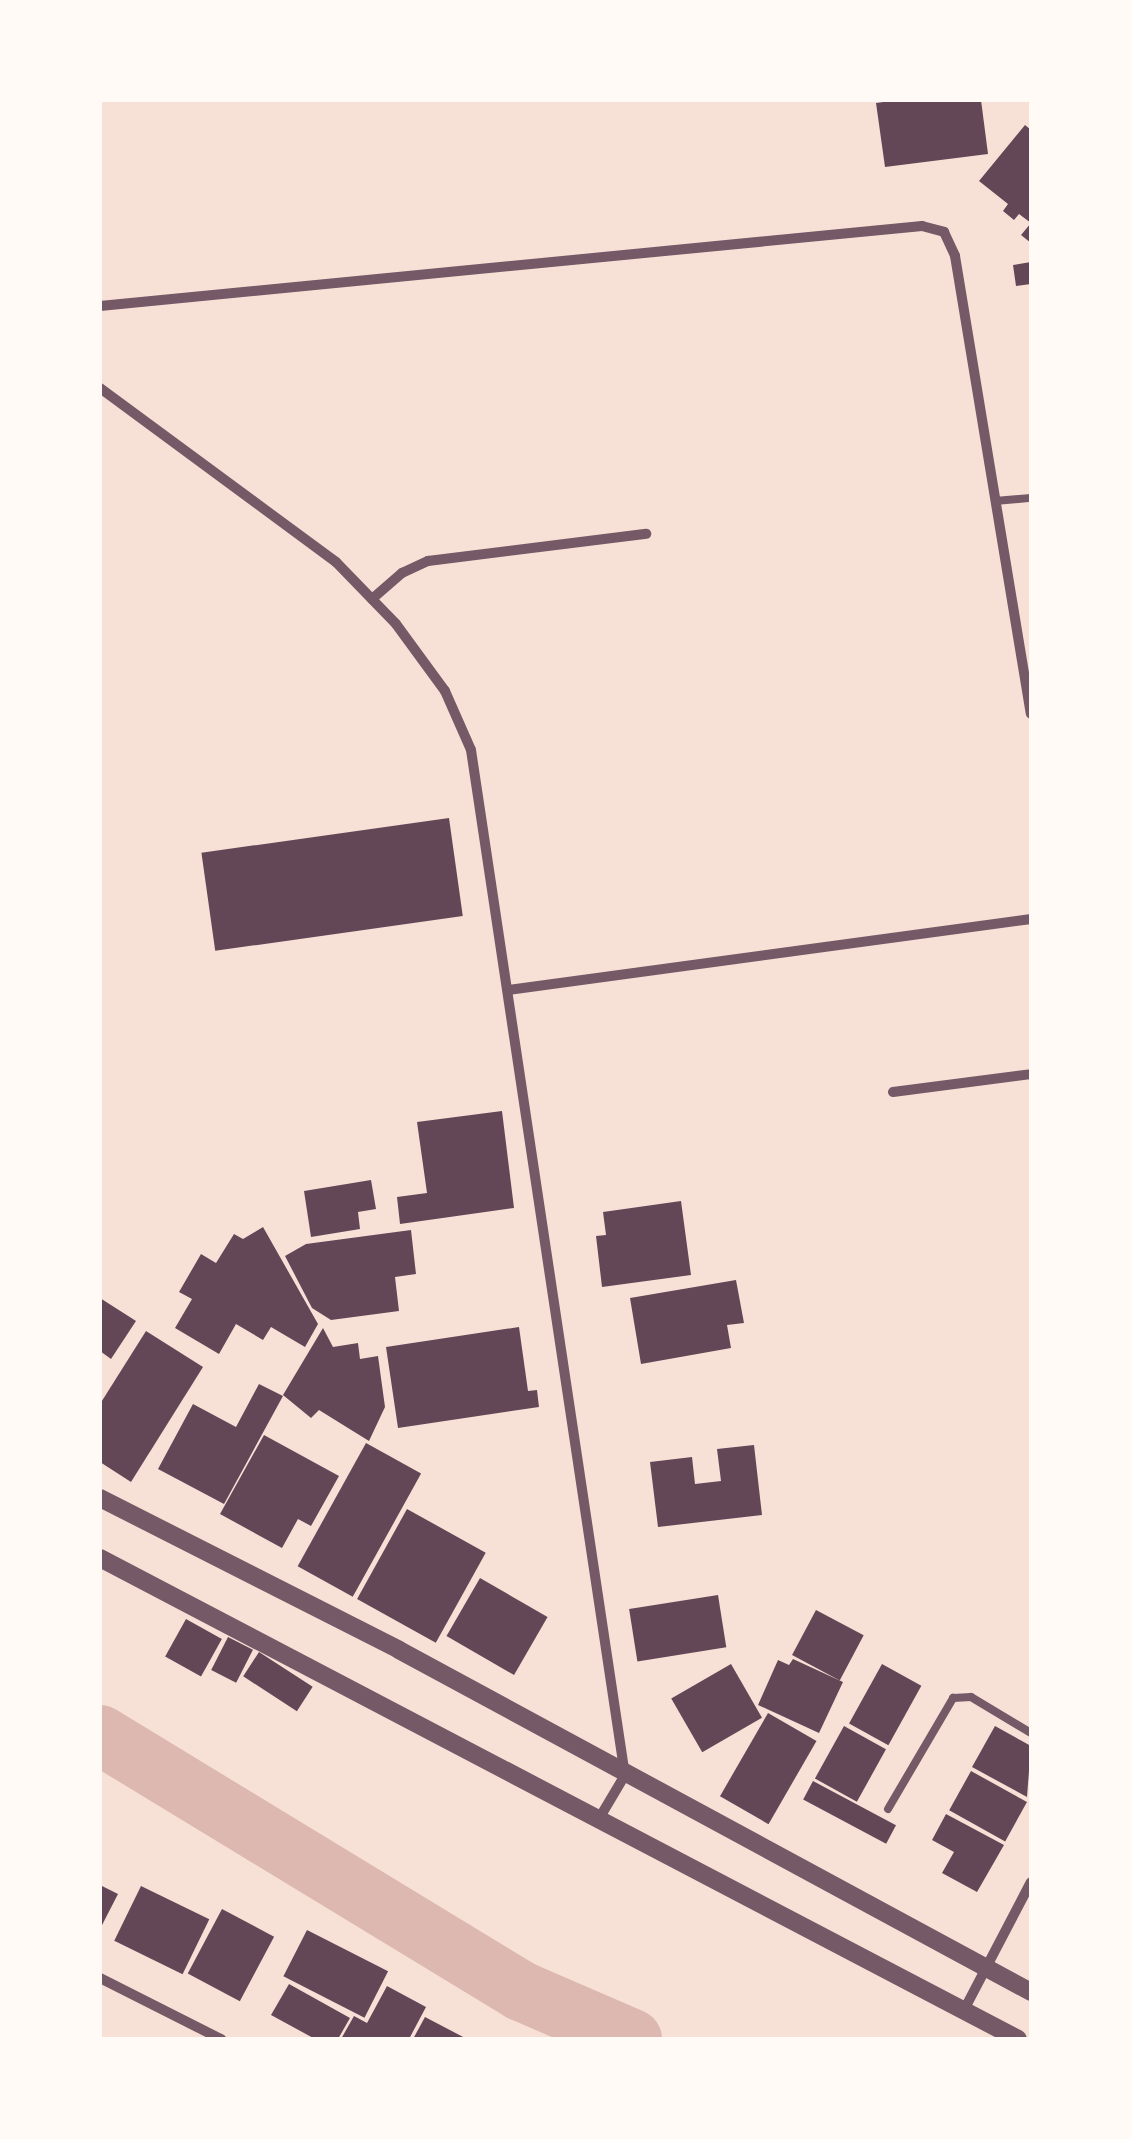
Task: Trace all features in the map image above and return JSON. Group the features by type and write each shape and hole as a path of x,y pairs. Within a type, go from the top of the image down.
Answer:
{"street":[{"path":"100,306 922,226 944,232 955,256 1031,714"},
{"path":"100,388 336,562 396,624 445,692 472,750 625,1775 600,1817"},
{"path":"372,600 402,573 428,561 646,534"},
{"path":"508,990 1031,918"},
{"path":"893,1092 1031,1074"},
{"path":"100,1498 399,1650 1031,1992"},
{"path":"100,1558 1018,2039"},
{"path":"964,2010 1031,1882"},
{"path":"100,1993 103,1980 221,2039"}],"lane":[{"path":"996,501 1031,498"},
{"path":"888,1810 953,1698 971,1697 1031,1733"}],"building":[{"path":"981,100 988,154 885,167 876,103"},
{"path":"1025,125 1031,130 1031,223 1019,214 1014,220 1003,211 1008,204 979,181"},
{"path":"1031,223 1031,243 1021,235"},
{"path":"1031,262 1031,284 1016,286 1013,265"},
{"path":"449,818 463,916 215,951 201,853"},
{"path":"502,1111 514,1208 400,1224 397,1197 427,1193 417,1122"},
{"path":"371,1180 376,1209 358,1212 360,1229 311,1237 304,1191"},
{"path":"681,1201 691,1275 602,1287 596,1236 606,1235 603,1212"},
{"path":"263,1227 318,1324 305,1347 271,1327 263,1340 236,1324 219,1354 175,1328 192,1299 179,1292 201,1254 216,1263 234,1234 243,1239"},
{"path":"411,1230 416,1274 395,1277 399,1311 331,1320 312,1308 285,1256 306,1244"},
{"path":"736,1280 744,1323 727,1325 731,1348 641,1364 630,1298"},
{"path":"100,1298 136,1321 111,1359 100,1351"},
{"path":"519,1327 528,1391 537,1390 539,1407 398,1428 386,1347"},
{"path":"323,1328 333,1347 358,1343 360,1359 378,1356 385,1407 369,1441 319,1410 311,1418 283,1395"},
{"path":"146,1331 203,1367 131,1482 100,1462 100,1404"},
{"path":"259,1384 283,1396 224,1504 158,1469 193,1404 236,1427"},
{"path":"264,1435 339,1476 311,1526 298,1519 282,1548 220,1514"},
{"path":"366,1443 421,1474 353,1597 298,1566"},
{"path":"754,1445 762,1515 658,1527 650,1462 692,1457 695,1484 721,1481 717,1449"},
{"path":"407,1509 486,1553 436,1643 357,1599"},
{"path":"480,1578 548,1617 514,1675 446,1636"},
{"path":"718,1595 726,1647 637,1661 629,1609"},
{"path":"816,1610 864,1635 840,1680 792,1655"},
{"path":"186,1619 222,1639 201,1676 165,1657"},
{"path":"228,1637 253,1650 236,1683 211,1670"},
{"path":"259,1652 313,1687 297,1711 243,1676"},
{"path":"793,1659 843,1682 819,1733 758,1705 778,1660 789,1665"},
{"path":"731,1664 762,1718 702,1752 671,1698"},
{"path":"882,1664 921,1686 888,1745 849,1723"},
{"path":"768,1713 816,1741 768,1824 720,1796"},
{"path":"844,1726 886,1749 857,1802 815,1778"},
{"path":"995,1726 1031,1746 1027,1797 972,1767"},
{"path":"971,1771 1027,1802 1005,1841 949,1810"},
{"path":"813,1781 896,1825 886,1844 803,1800"},
{"path":"946,1814 1004,1845 977,1892 942,1873 954,1852 932,1840"},
{"path":"100,1885 118,1894 100,1929"},
{"path":"141,1886 209,1919 183,1974 114,1941"},
{"path":"222,1909 274,1937 240,2001 188,1973"},
{"path":"307,1930 388,1971 364,2018 283,1976"},
{"path":"289,1984 350,2018 338,2039 315,2039 271,2015"},
{"path":"387,1986 426,2007 409,2039 341,2039 354,2016 367,2023"},
{"path":"425,2017 467,2039 413,2039"}],"waterway":[{"path":"100,1735 521,1991 632,2039"}]}
